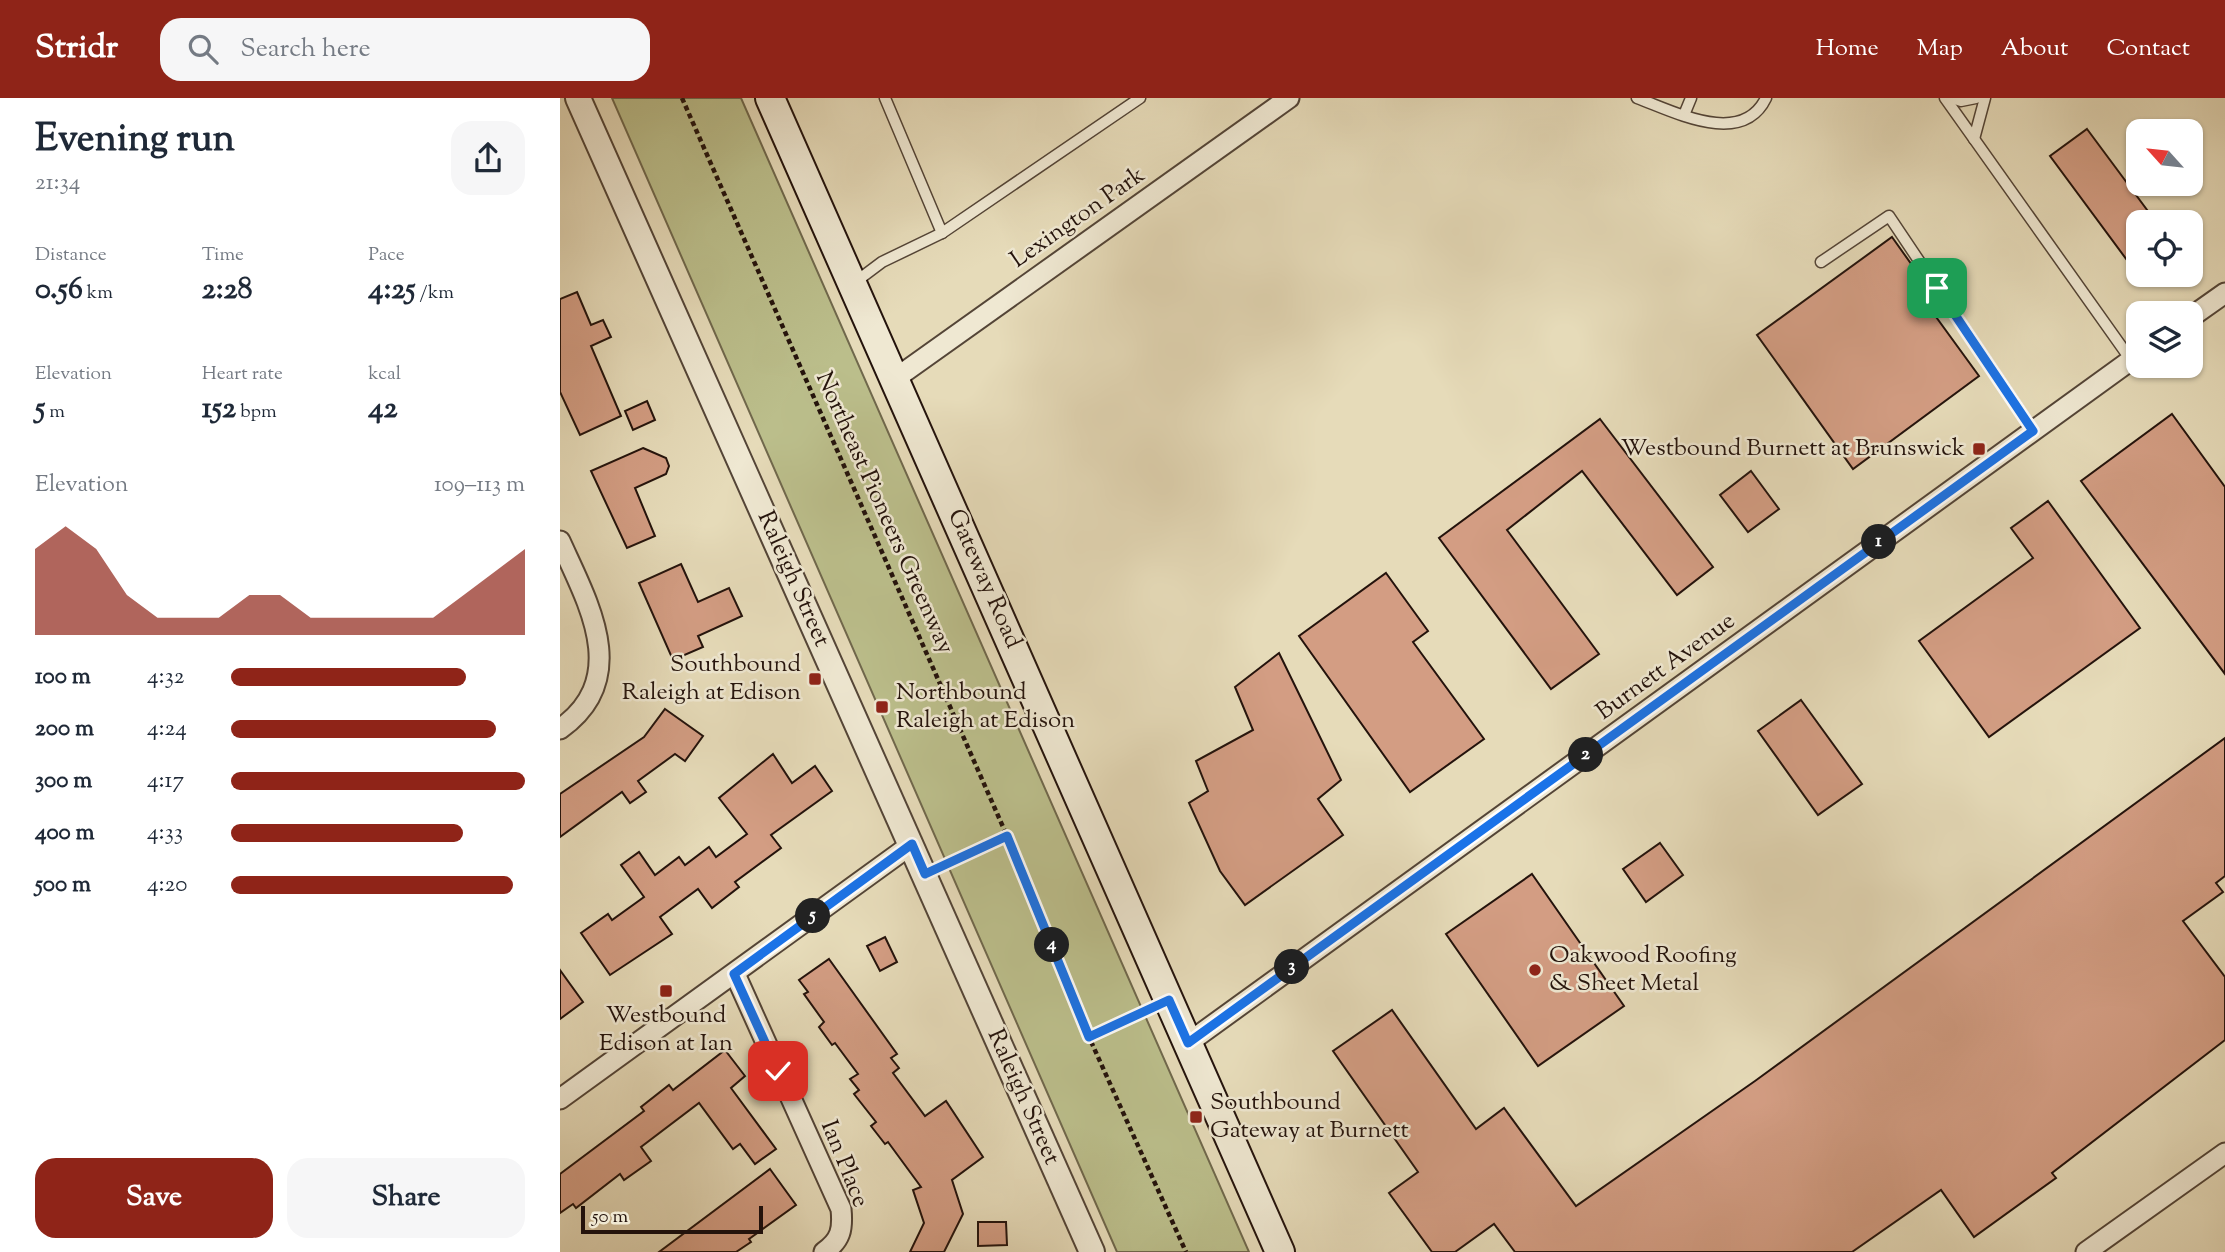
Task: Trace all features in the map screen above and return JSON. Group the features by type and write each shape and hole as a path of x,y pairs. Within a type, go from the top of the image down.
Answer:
{"main road":[{"name":"Gateway Road","path":"770,98 1280,1252"}],"street":[{"name":"Raleigh Street","path":"578,98 1092,1252"},
{"name":"Lexington Park","path":"896,378 1289,98"},
{"path":"2203,309 2225,293"},
{"name":"Burnett Avenue","path":"1188,1043 2126,364"},
{"path":"560,541 592,613 601,647 597,678 587,704 560,729"},
{"path":"560,1099 912,844"},
{"name":"Ian Place","path":"734,974 841,1209 843,1229 832,1246 824,1252"},
{"path":"2086,1252 2225,1153"}],"lane":[{"path":"885,98 942,233"},
{"path":"853,283 882,262 942,233 1140,98"},
{"path":"1637,98 1703,122 1737,123 1762,106 1766,98"},
{"path":"1684,116 1691,98"},
{"path":"1945,98 2126,346"},
{"path":"1952,98 1961,101 1976,98"},
{"path":"1974,139 1985,98"},
{"path":"1821,262 1889,216 2033,431"}],"path":[{"name":"Northeast Pioneers Greenway","path":"682,98 1007,836 1089,1037 1186,1252"},
{"path":"925,874 1007,836"},
{"path":"1089,1037 1169,1000"}],"green space":[{"path":"612,98 741,98 1249,1252 1117,1252"}],"building":[{"path":"2087,129 2126,182 2126,196 2137,196 2147,210 2126,210 2126,259 2050,156"},
{"path":"1892,237 1924,282 1915,288 1979,376 1853,469 1757,335"},
{"path":"577,292 591,325 603,320 611,337 591,346 621,416 580,435 560,392 560,299"},
{"path":"647,401 655,420 633,430 625,411"},
{"path":"2172,414 2225,487 2225,674 2081,481"},
{"path":"1600,419 1713,567 1677,595 1582,471 1507,530 1599,654 1551,689 1439,538"},
{"path":"643,448 666,458 669,466 666,474 635,488 655,536 627,548 591,471"},
{"path":"1751,471 1779,509 1748,532 1720,495"},
{"path":"2048,501 2140,628 1989,737 1919,641 2033,558 2011,528"},
{"path":"681,564 698,602 729,588 742,616 698,636 703,647 673,660 639,583"},
{"path":"1386,573 1428,631 1413,642 1484,739 1410,792 1299,636"},
{"path":"1279,653 1341,780 1318,799 1343,835 1245,905 1220,871 1189,803 1208,791 1196,761 1253,730 1235,687"},
{"path":"1801,700 1862,784 1818,815 1758,731"},
{"path":"665,709 703,736 685,761 675,754 638,781 646,792 630,803 622,792 560,837 560,794 644,737"},
{"path":"2225,738 2225,876 2216,883 2223,892 2183,921 2225,977 2225,1040 2052,1173 2056,1178 1974,1237 1941,1190 1852,1252 1515,1252 1494,1224 1455,1252 1432,1252 1389,1193 1418,1172 1333,1051 1392,1010 1476,1129 1504,1108 1576,1206 1755,1081"},
{"path":"773,754 792,783 815,766 832,791 771,835 781,848 735,882 739,887 712,908 698,889 660,917 672,934 610,975 581,933 608,914 612,920 644,897 621,865 639,852 655,875 679,857 685,865 709,847 716,857 747,834 719,798"},
{"path":"1660,843 1683,875 1646,902 1623,869"},
{"name":"Oakwood Roofing & Sheet Metal","path":"1532,874 1624,1006 1538,1066 1446,934"},
{"path":"885,937 897,962 880,971 867,946"},
{"path":"829,959 897,1054 891,1058 899,1068 893,1073 925,1116 946,1101 983,1157 952,1180 963,1214 944,1252 910,1252 924,1223 913,1190 921,1187 888,1142 885,1144 871,1126 876,1122 854,1094 859,1090 850,1079 858,1074 819,1027 824,1022 804,994 808,992 799,980"},
{"path":"560,970 583,1002 560,1019"},
{"path":"725,1050 745,1076 731,1088 776,1149 755,1164 740,1144 733,1149 699,1103 641,1147 651,1161 624,1180 620,1174 576,1208 573,1204 560,1213 560,1174 644,1111 641,1107 669,1085 673,1090"},
{"path":"770,1169 796,1205 749,1239 751,1242 736,1252 659,1252"},
{"path":"978,1222 1006,1222 1007,1245 978,1246"}],"place":[{"name":"Westbound Burnett at Brunswick","path":"1979,449"},
{"name":"Southbound Raleigh at Edison","path":"815,679"},
{"name":"Northbound Raleigh at Edison","path":"882,707"},
{"name":"Oakwood Roofing & Sheet Metal","path":"1535,970"},
{"name":"Westbound Edison at Ian","path":"666,991"},
{"name":"Southbound Gateway at Burnett","path":"1196,1117"}],"route":[{"path":"778,1071 734,974 912,844 925,874 1007,836 1089,1037 1169,1000 1188,1043 2033,431 1937,288"}]}
